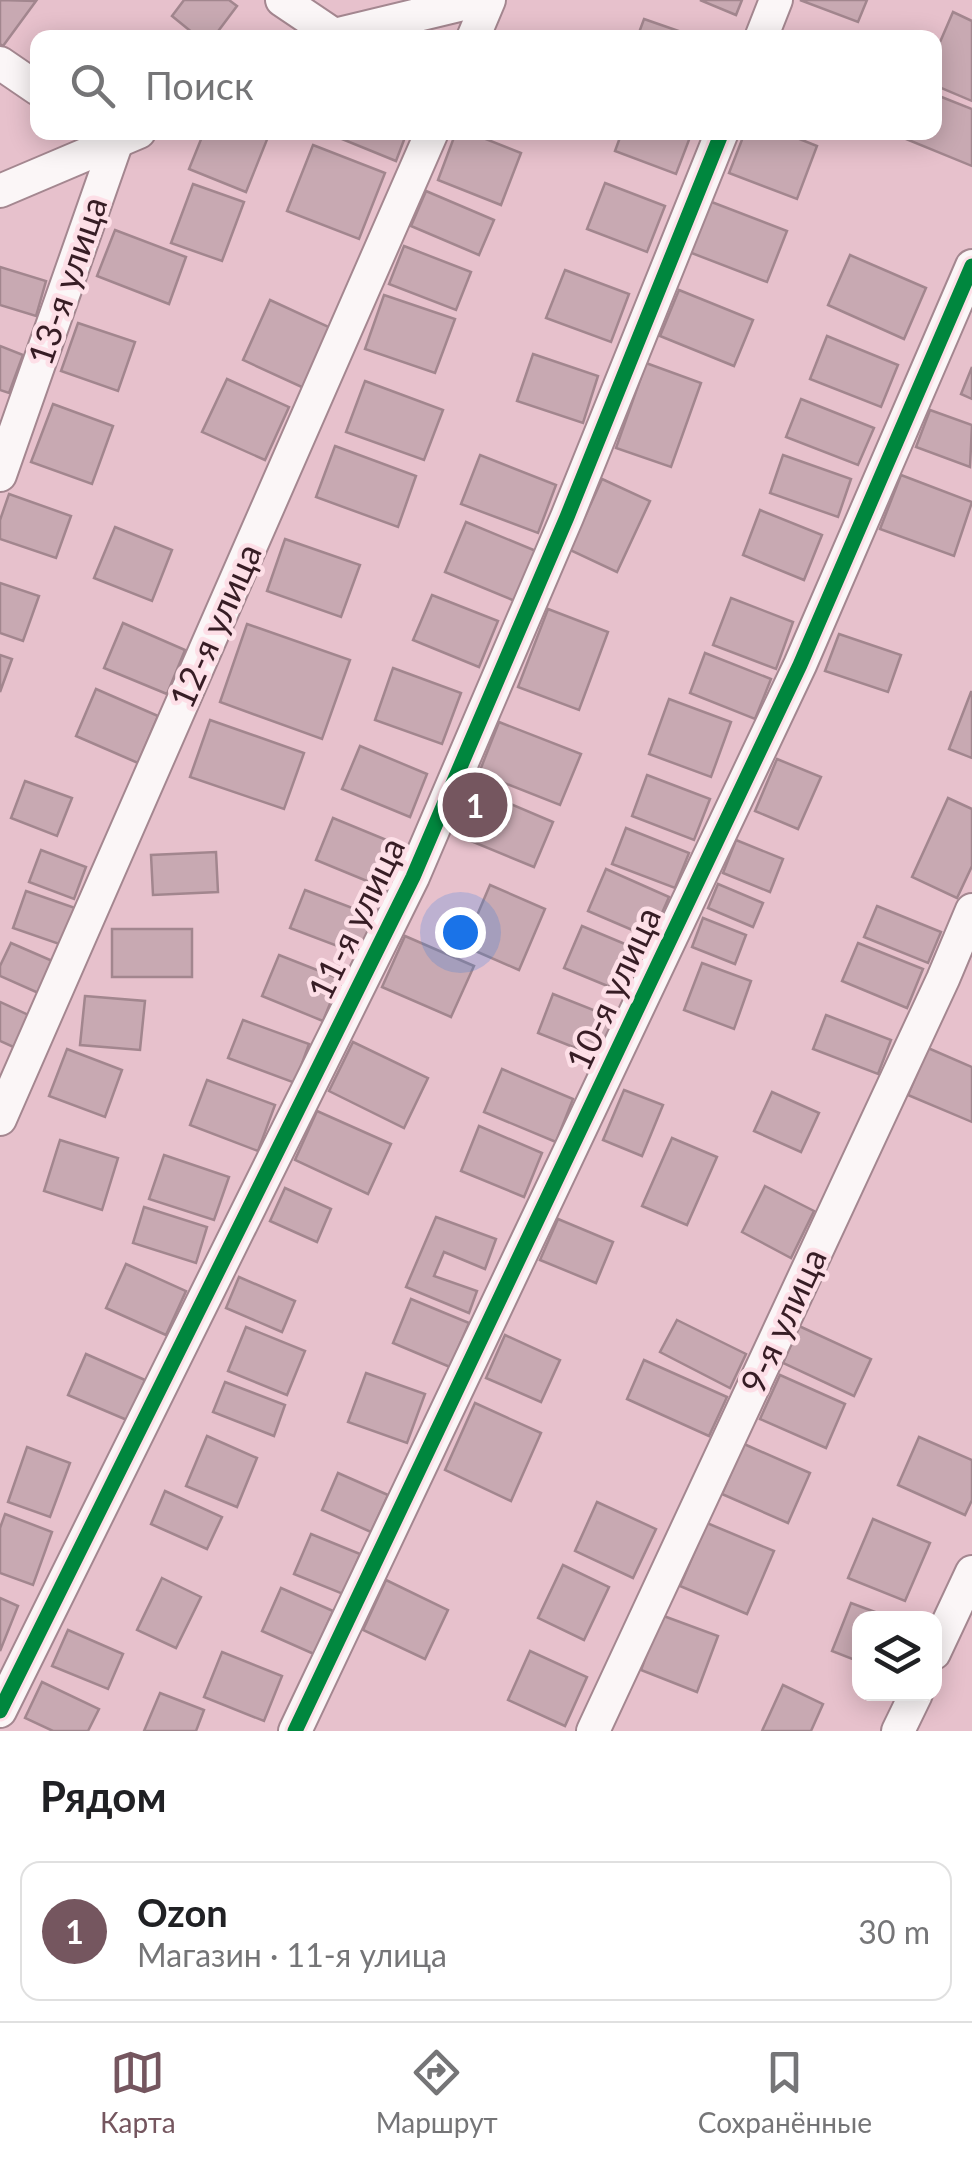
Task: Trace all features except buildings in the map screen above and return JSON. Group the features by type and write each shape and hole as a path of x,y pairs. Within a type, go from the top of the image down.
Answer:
{"street":[{"path":"282,0 320,30"},
{"path":"348,30 480,0"},
{"path":"477,30 490,0"},
{"path":"763,30 776,0"},
{"path":"0,63 30,84"},
{"path":"0,192 110,140"},
{"name":"13-я улица","path":"0,474 117,140"},
{"name":"12-я улица","path":"0,1119 428,140"},
{"name":"11-я улица","path":"0,1710 413,877 567,517 719,140"},
{"name":"10-я улица","path":"294,1731 800,665 972,266"},
{"name":"9-я улица","path":"594,1731 972,910"},
{"path":"942,1635 972,1572"},
{"path":"898,1731 913,1701"}],"cycle path":[{"path":"0,1711 413,877 567,517 719,140"},
{"path":"295,1731 800,665 972,266"}],"place":[{"name":"Ozon","path":"475,805"}]}
